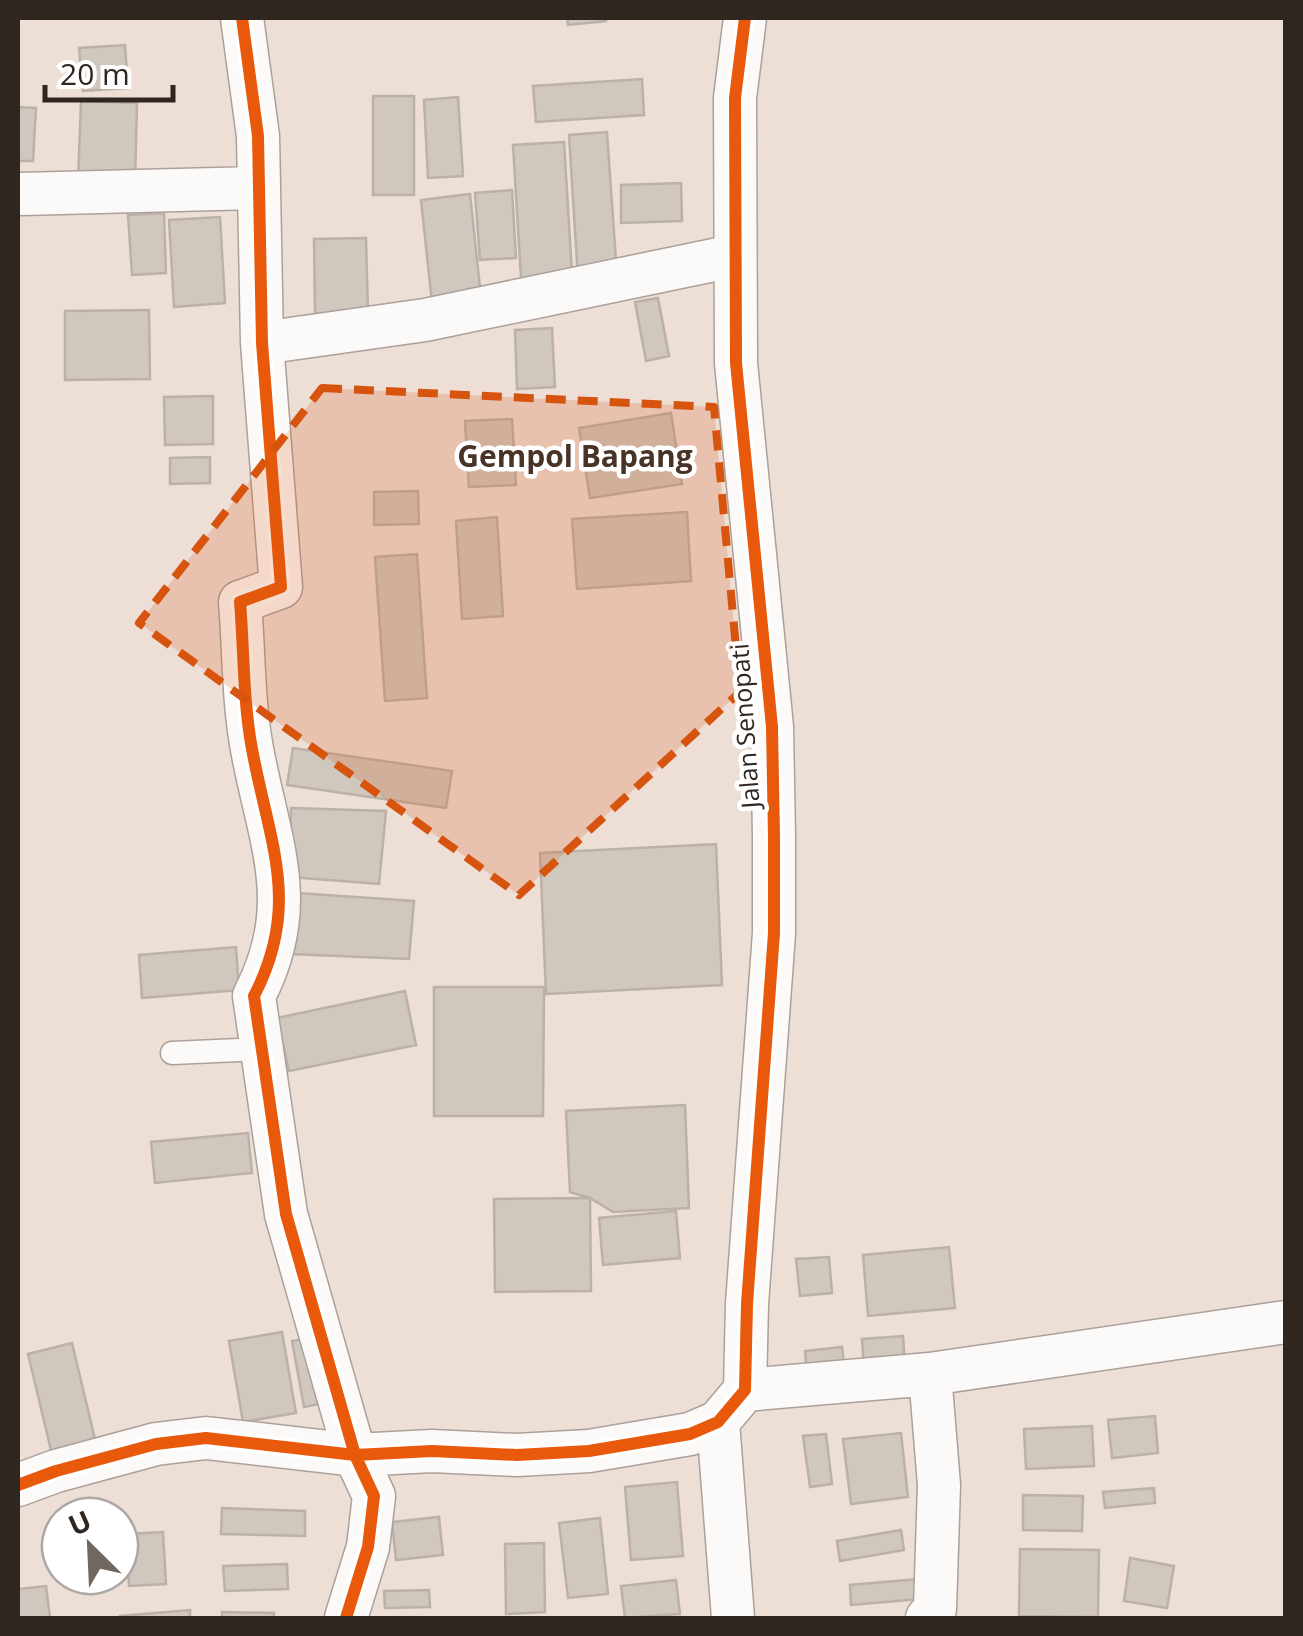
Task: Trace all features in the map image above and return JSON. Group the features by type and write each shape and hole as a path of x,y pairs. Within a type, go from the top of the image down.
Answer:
{"street":[{"path":"242,18 258,136 262,343 281,586 240,602 252,746 279,878 280,920 270,965 254,996 286,1214 355,1455 374,1496 368,1547 346,1618"},
{"name":"Jalan Senopati","path":"744,18 735,98 736,363 772,726 774,837 774,933 748,1304 746,1390"},
{"path":"21,194 259,188"},
{"path":"262,343 425,320 734,256"},
{"path":"18,1485 156,1444 206,1438 355,1455 432,1451 517,1455 589,1452 690,1434 718,1422 746,1390 930,1374 1286,1322"},
{"path":"927,1618 935,1609 938,1485 930,1374"},
{"path":"718,1422 734,1618"}],"lane":[{"path":"172,1053 262,1049"}],"highlighted area":[{"path":"322,388 714,407 740,692 519,895 139,623"}],"building":[{"path":"567,18 606,18 606,21 568,25"},
{"path":"125,45 128,88 83,91 79,48"},
{"path":"642,79 644,115 536,122 533,86"},
{"path":"373,96 414,96 414,195 373,195"},
{"path":"458,97 463,176 428,178 424,100"},
{"path":"81,101 137,103 135,183 78,181"},
{"path":"18,107 36,108 33,161 18,161"},
{"path":"607,132 617,275 578,278 569,135"},
{"path":"564,142 572,274 521,278 513,145"},
{"path":"681,183 682,221 621,223 621,185"},
{"path":"512,190 516,258 480,260 475,193"},
{"path":"470,194 481,297 432,303 421,200"},
{"path":"164,213 166,273 132,275 128,215"},
{"path":"220,217 225,303 174,307 169,220"},
{"path":"366,238 368,313 315,314 314,239"},
{"path":"658,298 669,356 646,361 635,302"},
{"path":"149,310 150,379 65,380 65,311"},
{"path":"552,328 555,387 517,389 515,330"},
{"path":"213,396 213,444 165,445 164,397"},
{"path":"671,413 682,484 590,498 579,428"},
{"path":"512,419 516,485 469,487 465,421"},
{"path":"210,457 210,483 170,484 170,458"},
{"path":"418,491 419,524 374,525 374,492"},
{"path":"687,512 691,581 577,589 572,519"},
{"path":"497,517 503,616 462,619 456,521"},
{"path":"417,554 427,698 385,701 375,557"},
{"path":"293,748 452,771 446,808 287,785"},
{"path":"291,808 386,811 379,884 290,877"},
{"path":"716,844 722,985 546,994 540,853"},
{"path":"296,893 414,901 409,959 290,954"},
{"path":"236,947 239,990 142,998 139,955"},
{"path":"434,987 544,987 543,1116 434,1116"},
{"path":"405,991 416,1045 289,1071 277,1018"},
{"path":"685,1105 689,1208 613,1212 570,1192 566,1111"},
{"path":"248,1133 252,1173 155,1183 151,1142"},
{"path":"590,1198 591,1291 495,1292 494,1199"},
{"path":"676,1211 680,1258 603,1265 599,1218"},
{"path":"949,1247 955,1308 868,1316 863,1255"},
{"path":"829,1257 832,1293 800,1296 796,1259"},
{"path":"282,1332 296,1413 243,1422 229,1341"},
{"path":"903,1336 905,1366 864,1369 862,1339"},
{"path":"312,1338 324,1403 304,1407 292,1341"},
{"path":"72,1343 100,1460 56,1471 28,1354"},
{"path":"842,1347 845,1372 807,1375 805,1351"},
{"path":"1155,1416 1158,1453 1112,1458 1108,1420"},
{"path":"1092,1426 1094,1466 1026,1469 1024,1429"},
{"path":"901,1433 908,1497 851,1504 843,1439"},
{"path":"826,1434 832,1484 810,1487 803,1436"},
{"path":"677,1482 683,1556 631,1560 625,1487"},
{"path":"1154,1488 1155,1503 1105,1508 1103,1492"},
{"path":"1023,1495 1083,1496 1082,1531 1023,1530"},
{"path":"222,1508 305,1511 305,1536 221,1534"},
{"path":"439,1517 443,1555 396,1560 392,1522"},
{"path":"600,1518 608,1594 568,1598 559,1523"},
{"path":"901,1530 904,1550 840,1561 837,1541"},
{"path":"163,1532 166,1584 140,1585 140,1533"},
{"path":"544,1543 545,1612 506,1614 505,1544"},
{"path":"1020,1549 1099,1550 1098,1617 1019,1616"},
{"path":"1130,1558 1174,1566 1167,1608 1124,1601"},
{"path":"287,1564 288,1589 225,1591 223,1566"},
{"path":"918,1579 920,1599 851,1605 850,1585"},
{"path":"676,1580 680,1614 625,1618 621,1586"},
{"path":"40,1587 40,1596 47,1596 50,1618 18,1618 18,1589"},
{"path":"429,1590 430,1607 385,1608 384,1591"},
{"path":"190,1610 190,1618 120,1618 120,1616"},
{"path":"222,1612 274,1613 274,1618 222,1618"}],"cycle path":[{"path":"242,18 258,136 262,343 281,587 240,602 249,731 273,844 279,902 268,963 254,996 286,1214 355,1455 374,1496 368,1547 346,1618"},
{"path":"18,1485 156,1444 206,1438 355,1455 589,1451 690,1434 718,1422 745,1390 747,1304 774,933 772,727 736,363 735,98 745,18"}],"district":[{"name":"Gempol Bapang","path":"575,457"}]}
